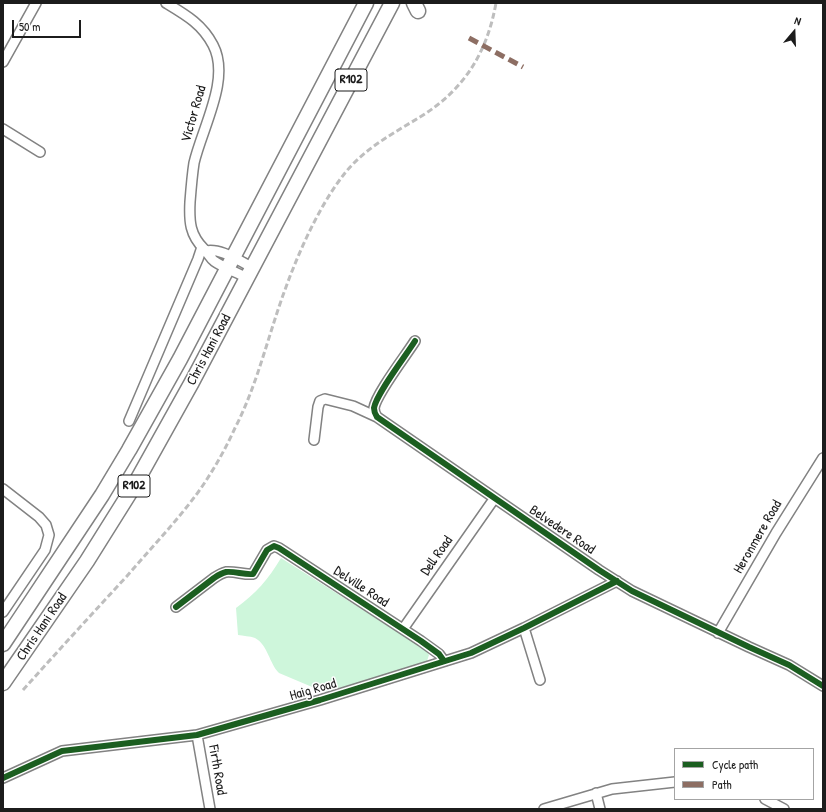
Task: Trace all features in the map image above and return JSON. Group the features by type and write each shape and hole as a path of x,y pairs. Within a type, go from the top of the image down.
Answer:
{"main road":[{"name":"Chris Hani Road","path":"3,644 90,514 125,457 180,359 366,3"},
{"name":"Chris Hani Road","path":"3,683 86,561 134,486 192,382 392,3"}],"street":[{"path":"3,62 36,3"},
{"name":"Victor Road","path":"166,3 179,6 204,31 214,46 218,62 218,78 215,96 194,162 190,192 191,229 195,238 214,261 230,263 249,272"},
{"path":"3,128 40,152"},
{"path":"129,421 198,259 204,249"},
{"path":"376,417 374,408 378,398 415,341"},
{"name":"Belvedere Road","path":"314,440 318,407 320,401 325,399 353,406 376,417 616,581 718,633 789,664 813,679 822,687"},
{"name":"Heronmere Road","path":"718,633 776,533 823,458"},
{"path":"3,489 43,520 49,535 45,550 3,612"},
{"name":"Dell Road","path":"403,629 494,499"},
{"name":"Delville Road","path":"176,607 220,575 227,572 253,574 263,557 270,548 274,546 403,629 439,654 444,661"},
{"name":"Haig Road","path":"3,778 62,751 197,735 320,700 471,653 616,581"},
{"path":"524,628 540,680"},
{"name":"Firth Road","path":"197,735 210,809"},
{"path":"544,809 612,789 674,782"},
{"path":"596,793 600,809"},
{"path":"767,800 784,809"}],"green space":[{"path":"281,558 426,650 429,655 427,661 423,665 324,692 279,673 263,645 259,641 253,637 238,635 236,608 261,586"}],"railway":[{"path":"23,690 173,524 199,491 227,444 241,415 257,374 288,282 304,243 323,206 345,173 353,164 390,135 436,106 461,82 480,54 487,38 496,3"}],"marked path":[{"path":"469,38 523,67"}],"cycle path":[{"path":"415,341 380,393 374,408 377,417 599,570 632,591 789,665 823,686"},
{"path":"176,607 214,578 223,573 253,574 267,550 274,546 421,641 439,654 444,661"},
{"path":"3,778 62,751 197,735 320,700 471,653 617,581"}]}
